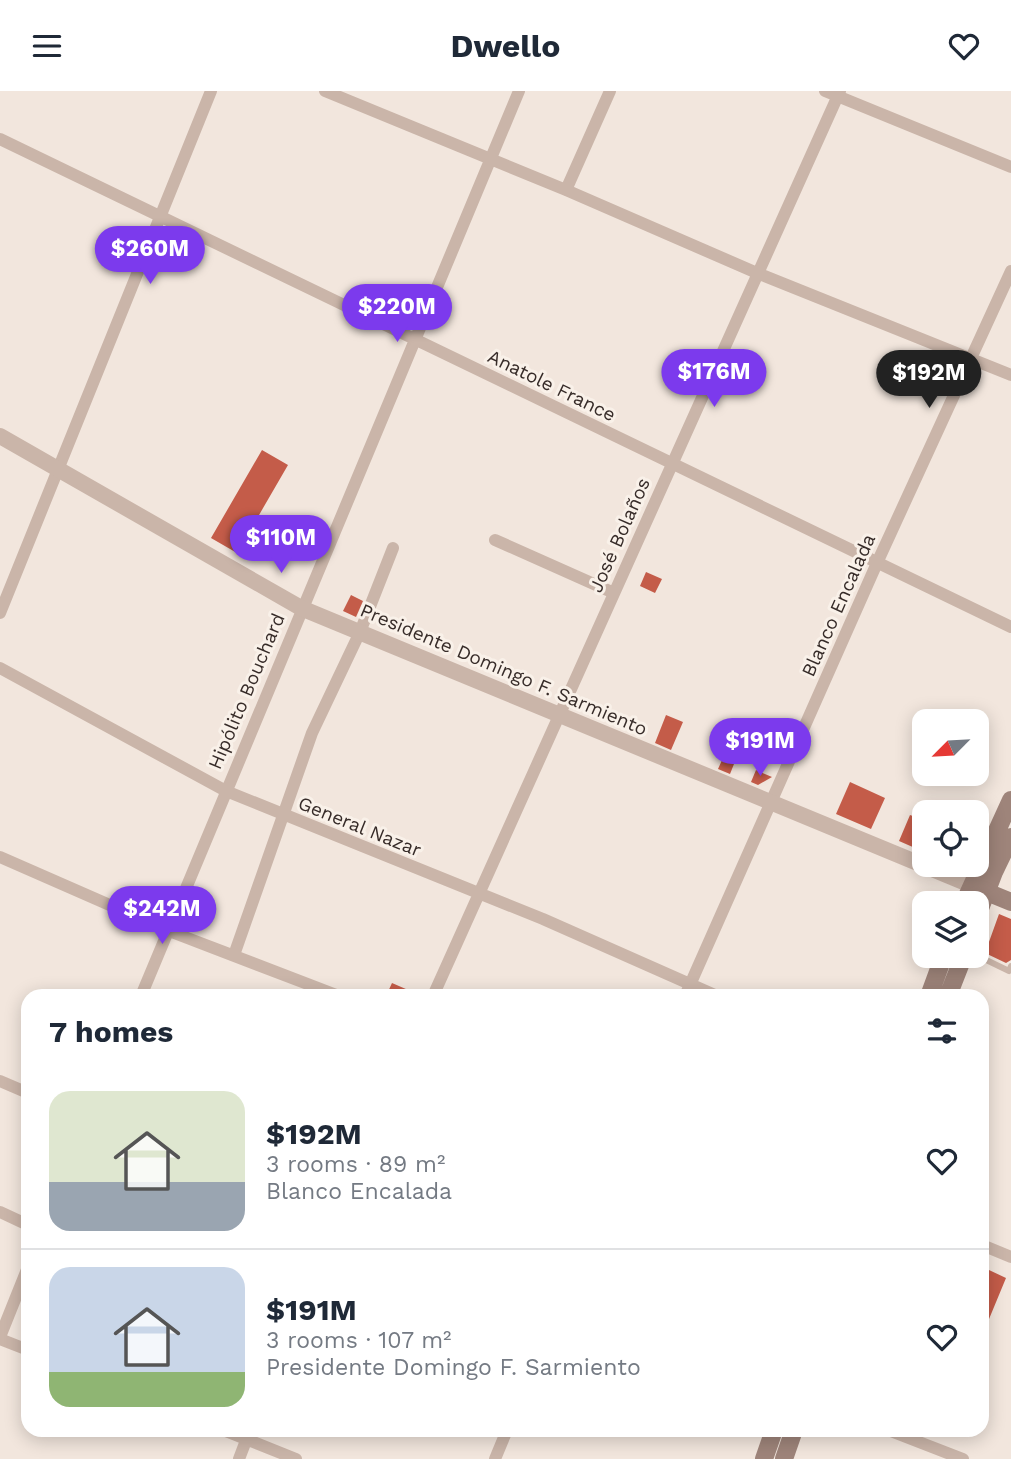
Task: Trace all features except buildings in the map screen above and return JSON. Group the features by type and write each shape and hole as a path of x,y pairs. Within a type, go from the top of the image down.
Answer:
{"main road":[{"path":"979,891 1011,800"},
{"path":"976,891 1011,837"},
{"name":"Presidente Domingo F. Sarmiento","path":"979,888 1011,902"},
{"path":"932,989 939,968"},
{"path":"951,989 959,968"},
{"path":"765,1456 772,1437"},
{"path":"784,1459 792,1437"}],"street":[{"path":"0,613 211,91"},
{"path":"325,91 757,273 1011,375"},
{"name":"Hipólito Bouchard","path":"144,989 519,91"},
{"path":"566,191 610,91"},
{"path":"825,91 839,94 1011,167"},
{"name":"José Bolaños","path":"436,989 839,94"},
{"name":"Anatole France","path":"0,139 1011,627"},
{"name":"Blanco Encalada","path":"688,989 877,563 1011,271"},
{"name":"Presidente Domingo F. Sarmiento","path":"0,436 302,608 979,888"},
{"path":"495,540 614,593"},
{"path":"234,955 281,814 312,733 360,632 393,548"},
{"name":"General Nazar","path":"0,668 226,791 543,919 686,989"},
{"path":"0,857 169,931 322,989"},
{"path":"0,1081 21,1090"},
{"path":"0,1212 21,1221"},
{"path":"989,1248 1011,1257"},
{"path":"21,1285 0,1338 21,1347"},
{"path":"239,1459 247,1437"},
{"path":"254,1437 296,1459"},
{"path":"495,1459 504,1437"},
{"path":"906,1437 963,1459"}],"lane":[{"path":"989,961 1009,971 1011,966"}]}
